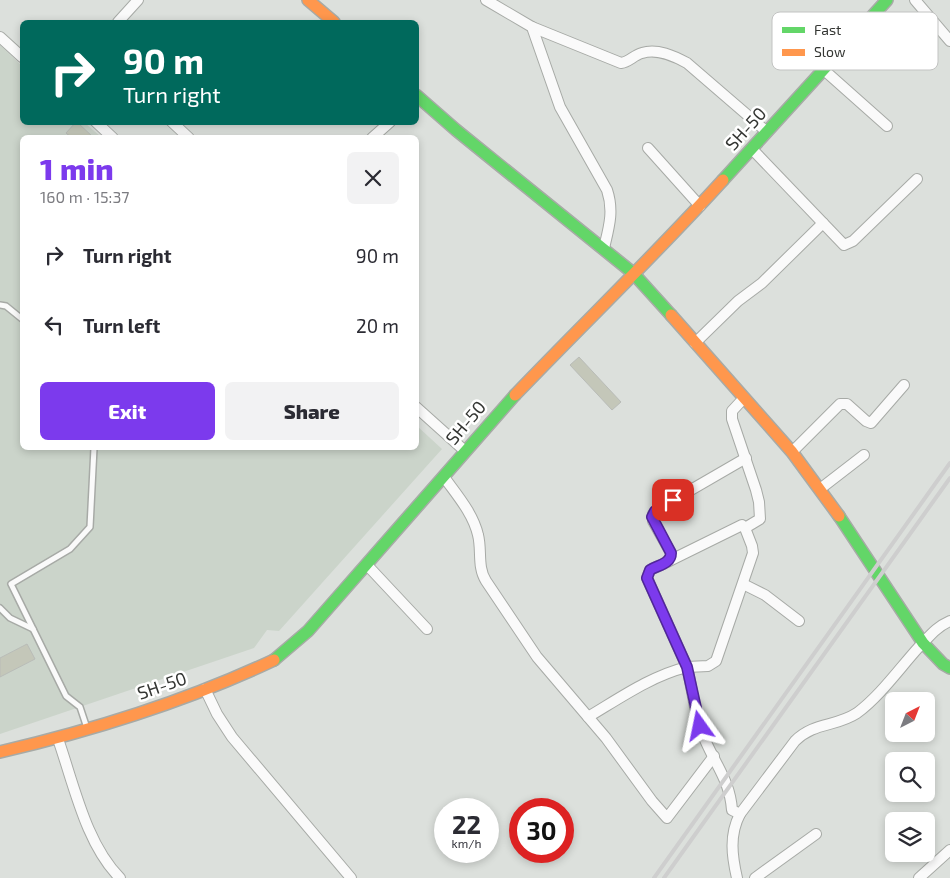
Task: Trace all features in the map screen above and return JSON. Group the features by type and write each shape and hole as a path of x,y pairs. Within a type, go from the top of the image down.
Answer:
{"main road":[{"name":"SH-50","path":"876,12 887,0"},
{"path":"315,2 332,20"},
{"name":"SH-50","path":"0,752 58,739 205,689 274,660 287,651 308,631 367,565 496,415 700,206 824,70"},
{"path":"419,98 456,130 634,273 792,452 820,489 923,643 942,664 950,668"}],"street":[{"path":"120,20 138,0"},
{"path":"486,0 532,26 621,64 642,53 660,52 673,56 687,63 767,132"},
{"path":"915,0 925,12"},
{"path":"532,26 560,106 607,190 611,203 611,217 604,248"},
{"path":"938,27 950,41"},
{"path":"0,37 20,55"},
{"path":"824,70 887,126"},
{"path":"99,125 110,135"},
{"path":"175,125 186,135"},
{"path":"375,135 387,125"},
{"path":"648,148 700,206"},
{"path":"752,149 844,245 849,244 917,179"},
{"path":"695,342 738,301 762,283 823,223"},
{"path":"792,452 840,404 847,404 866,421 872,423 904,386"},
{"path":"588,717 650,681 672,671 687,667 708,666 716,661 753,554 745,528 758,521 761,516 756,490 735,428 732,411 744,398"},
{"path":"419,410 465,451"},
{"path":"820,489 864,455"},
{"path":"665,563 671,558 671,553 653,521 653,514 658,508 746,458"},
{"path":"444,477 462,502 475,525 478,535 482,575 537,657 588,717 652,801 668,818 714,756"},
{"path":"740,814 732,810 731,797 725,777 700,726 687,667 647,578 650,570 742,525"},
{"path":"367,565 427,630"},
{"path":"743,584 765,595 799,621"},
{"path":"737,878 732,837 734,825 790,746 803,732 845,719 858,712 932,632 950,621"},
{"path":"205,689 217,714 232,737 351,878"},
{"path":"58,739 92,836 103,858 120,878"},
{"path":"755,878 816,834"},
{"path":"919,878 950,850"}],"lane":[{"path":"0,305 6,306 20,317"},
{"path":"87,728 80,707 66,696 11,584 70,549 90,527 94,450"},
{"path":"0,608 10,618 33,630"}],"shaded area":[{"path":"0,45 20,64 20,125 87,125 99,135 20,135 20,450 419,450 419,428 442,449 279,631 267,630 254,648 0,734"}],"building":[{"path":"73,125 80,125 91,135 68,135 66,133"},
{"path":"579,357 621,402 612,410 570,365"},
{"path":"27,644 35,659 0,677 0,658"}],"railway":[{"path":"654,878 950,463"},
{"path":"664,878 950,478"}],"traffic: fast":[{"path":"876,12 887,0"},
{"path":"723,180 823,70"},
{"path":"419,98 456,130 633,273 671,315"},
{"path":"274,660 308,631 515,395"},
{"path":"839,516 923,643 943,664 950,668"}],"traffic: slow":[{"path":"308,0 332,20"},
{"path":"515,395 646,262 723,180"},
{"path":"671,315 792,452 839,516"},
{"path":"0,752 140,713 208,689 274,660"}],"route":[{"path":"673,500 658,508 652,517 671,553 671,558 650,570 647,578 687,667 700,726"}]}
